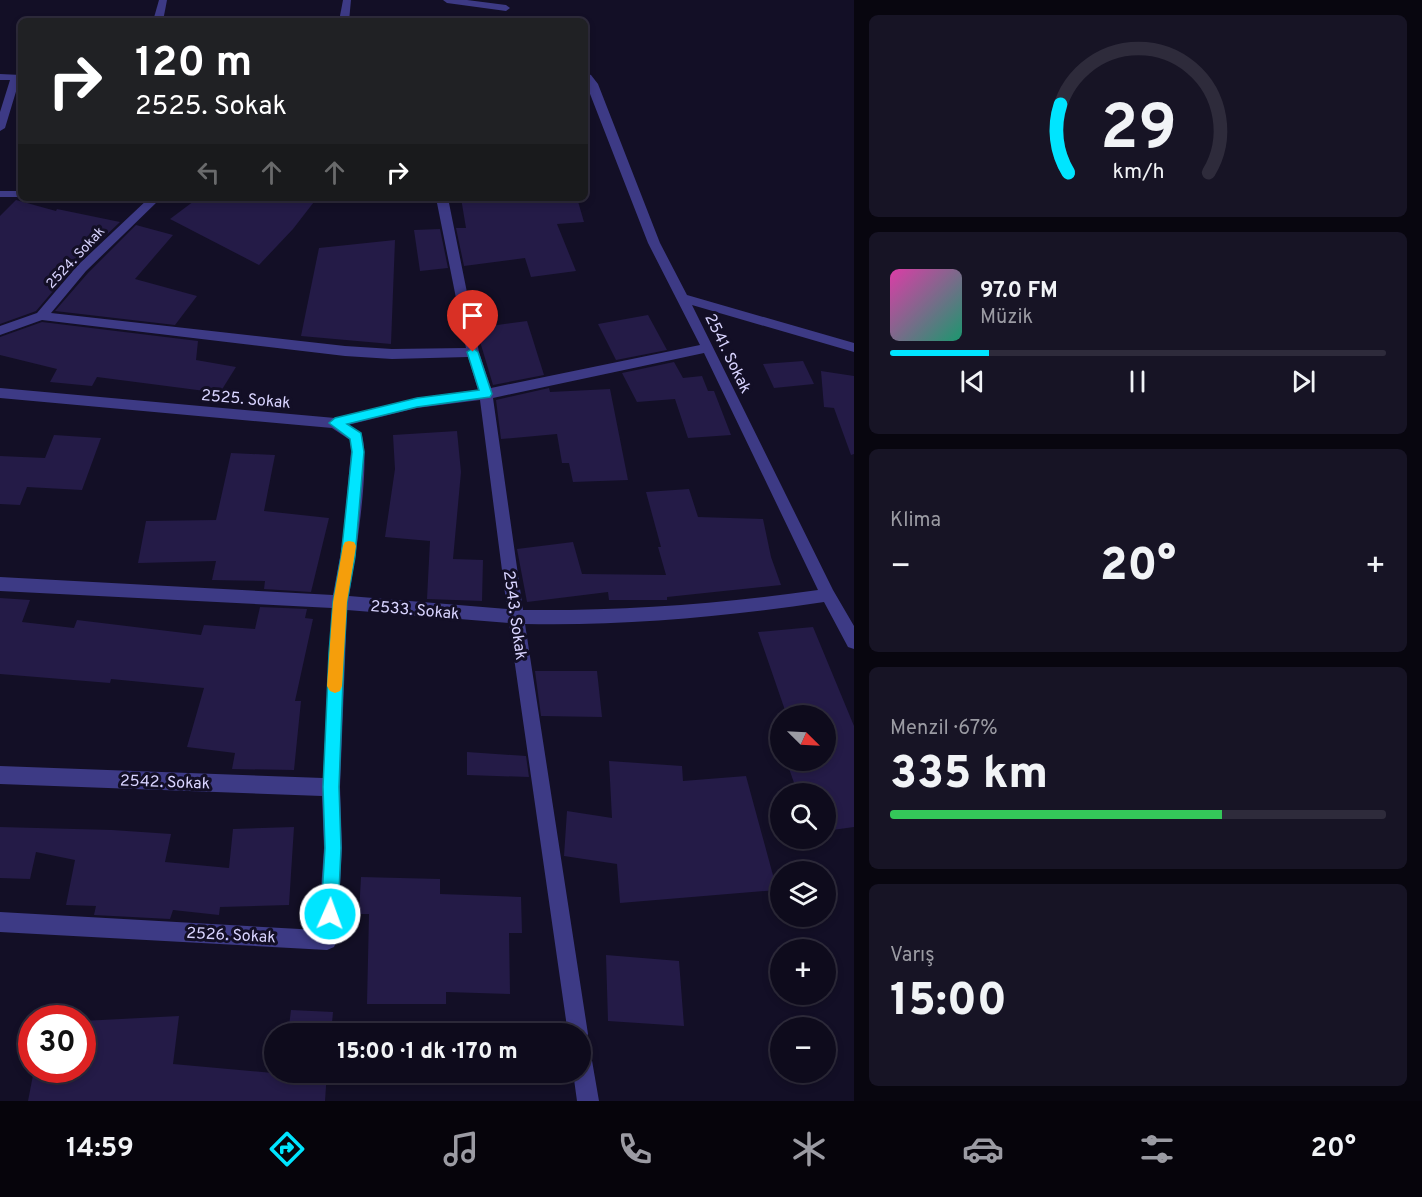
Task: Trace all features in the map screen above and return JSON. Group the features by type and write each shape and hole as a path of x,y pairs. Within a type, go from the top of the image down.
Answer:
{"street":[{"path":"159,18 163,0"},
{"path":"338,0 347,0 344,18"},
{"path":"447,0 508,4"},
{"path":"0,77 18,78"},
{"name":"2541. Sokak","path":"588,77 593,84 654,243 708,348 828,595 854,642"},
{"path":"0,128 18,81"},
{"path":"0,194 18,194"},
{"name":"2524. Sokak","path":"0,331 41,316 82,268 152,201"},
{"name":"2543. Sokak","path":"443,201 473,352 486,394 516,617 576,1023"},
{"path":"683,298 854,348"},
{"path":"41,316 345,351 392,354 473,352"},
{"name":"2525. Sokak","path":"0,393 335,423 417,403 486,394 708,348"},
{"name":"2526. Sokak","path":"0,922 327,940 333,848 331,787 340,602 348,562 358,452 356,437 335,423"},
{"name":"2533. Sokak","path":"0,584 340,602 516,617 657,615 741,608 828,595"},
{"name":"2542. Sokak","path":"0,775 331,787"},
{"path":"585,1083 588,1101"}],"building":[{"path":"16,200 56,211 57,209 120,222 76,264 36,311 0,324 0,216"},
{"path":"194,201 315,201 293,229 259,265 170,219"},
{"path":"462,201 578,201 584,222 557,224 576,271 531,277 525,258 464,266 456,228 466,228"},
{"path":"136,225 173,235 135,279 197,296 175,325 55,311 88,273"},
{"path":"440,229 448,268 420,271 414,230"},
{"path":"395,240 391,344 301,336 319,248"},
{"path":"648,315 667,350 616,360 598,324"},
{"path":"527,321 544,375 493,385 476,328"},
{"path":"42,322 198,341 196,360 236,367 221,391 207,387 205,391 97,377 92,386 50,382 57,369 0,355 0,337"},
{"path":"803,361 814,384 774,388 763,364"},
{"path":"674,362 683,378 702,376 708,391 714,391 731,435 688,438 675,399 637,402 622,373"},
{"path":"821,371 854,376 854,454 851,455 834,408 824,407"},
{"path":"549,388 550,392 610,389 628,480 573,482 569,463 562,463 557,434 501,439 496,400"},
{"path":"457,431 461,472 453,559 483,560 482,601 427,599 430,541 385,537 395,469 393,435"},
{"path":"54,435 101,438 82,490 27,487 20,505 0,504 0,456 45,458"},
{"path":"231,453 275,455 264,511 329,518 311,592 264,589 265,581 212,580 216,561 138,563 146,521 216,520"},
{"path":"689,489 698,517 763,519 771,557 781,585 667,597 667,600 609,600 608,592 527,602 517,549 573,542 582,574 666,575 646,492"},
{"path":"0,598 30,600 22,622 74,628 77,620 201,635 204,625 255,629 260,607 307,609 305,618 313,619 295,701 301,701 294,770 232,769 235,753 187,747 204,688 111,679 110,683 0,674"},
{"path":"813,627 854,726 854,827 836,829 836,783 794,783 790,771 836,771 836,705 783,705 758,632"},
{"path":"535,671 597,671 602,717 541,716"},
{"path":"467,752 526,756 529,777 467,775"},
{"path":"609,761 682,766 683,781 746,776 770,864 770,891 620,903 617,864 564,856 567,811 612,818"},
{"path":"0,827 171,834 165,862 229,868 233,829 294,827 289,905 220,907 219,915 173,910 170,919 94,915 96,906 66,905 75,860 36,852 30,879 0,878"},
{"path":"361,877 440,879 440,894 521,897 522,933 509,933 510,994 446,992 446,1004 367,1004 369,914 359,914"},
{"path":"606,955 679,961 684,1026 608,1021"},
{"path":"291,1010 333,1012 332,1023 289,1023"},
{"path":"179,1016 173,1064 264,1072 264,1083 326,1083 325,1101 28,1101 31,1083 96,1083 96,1020"}],"slow traffic":[{"path":"335,686 340,602 349,546"}],"route":[{"path":"330,914 333,848 331,787 336,653 358,452 356,437 335,423 417,403 486,394 473,352"}]}
